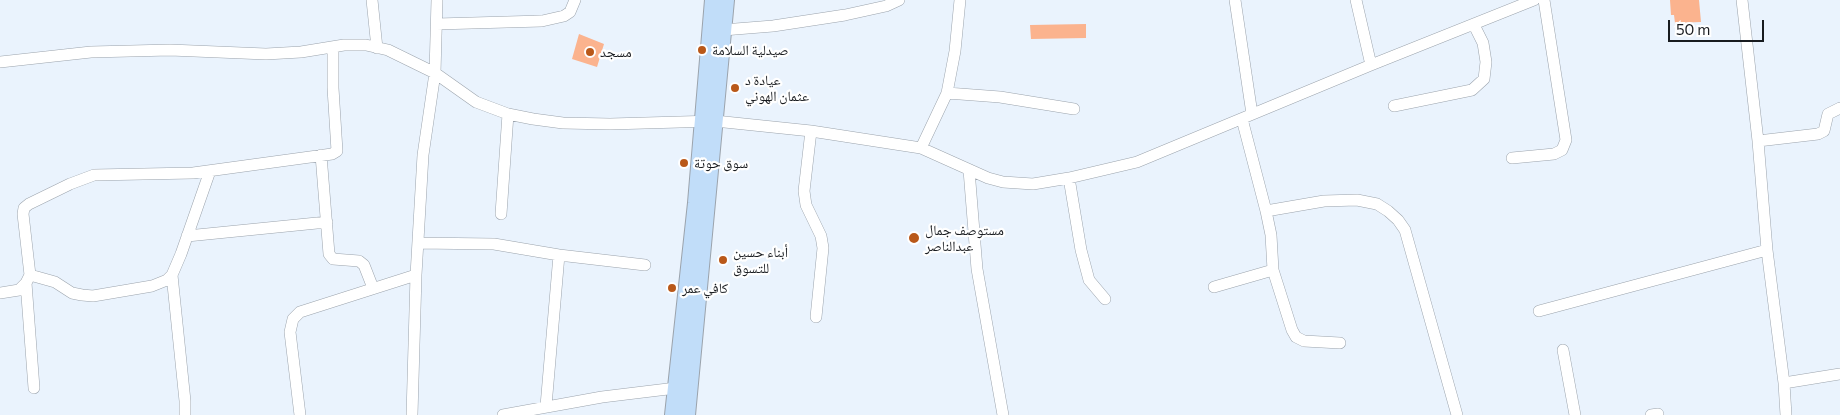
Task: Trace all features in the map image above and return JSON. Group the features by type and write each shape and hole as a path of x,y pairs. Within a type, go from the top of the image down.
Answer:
{"main road":[{"path":"687,415 709,120 713,0"},
{"path":"673,415 696,203 726,0"}],"street":[{"path":"372,0 377,48"},
{"path":"412,415 422,155 435,73 438,0"},
{"path":"437,24 542,21 564,16 570,12 575,0"},
{"path":"723,30 773,26 845,15 886,6 899,0"},
{"path":"920,148 947,92 955,51 960,0"},
{"path":"1235,0 1247,117 1271,235 1273,270 1289,322 1296,337 1304,341 1340,342"},
{"path":"1356,0 1371,65"},
{"path":"0,62 91,52 170,50 266,54 366,45 388,50 435,73 476,102 508,114 563,123 610,124 709,120 812,131 920,148 996,180 1018,184 1033,184 1069,178 1137,162 1534,0"},
{"path":"1512,158 1554,154 1562,150 1566,140 1544,0"},
{"path":"1742,0 1786,415"},
{"path":"1394,106 1472,90 1484,79 1486,62 1483,43 1474,25"},
{"path":"34,388 24,208 70,184 94,175 193,173 332,154 337,151 332,88 333,47"},
{"path":"947,92 1000,97 1074,109"},
{"path":"1758,141 1818,134 1824,131 1828,114 1840,108"},
{"path":"501,214 508,114"},
{"path":"812,131 804,191 806,205 821,236 823,248 816,317"},
{"path":"321,155 329,254 333,259 359,261 364,265 373,288"},
{"path":"969,170 977,269 1002,412 990,415"},
{"path":"28,279 55,282 72,293 93,296 152,286 167,280 172,275 210,171"},
{"path":"1069,178 1081,250 1089,280 1104,298"},
{"path":"1266,211 1324,201 1357,200 1377,204 1398,220 1405,230 1457,415"},
{"path":"187,236 327,222"},
{"path":"418,243 494,244 644,266"},
{"path":"1539,311 1767,250"},
{"path":"546,406 559,255"},
{"path":"1214,287 1273,270"},
{"path":"172,275 185,415"},
{"path":"300,415 290,332 293,319 300,312 416,275"},
{"path":"0,293 19,290 28,279"},
{"path":"1563,350 1575,415"},
{"path":"1784,383 1840,374"},
{"path":"503,415 602,397 676,388"}],"building":[{"path":"1670,0 1699,0 1701,22 1675,23 1674,15 1671,15"},
{"path":"1086,24 1086,38 1031,39 1030,25"},
{"path":"579,34 604,44 597,67 572,59"}],"place":[{"name":"صيدلية السلامة","path":"702,50"},
{"name":"مسجد","path":"590,52"},
{"name":"عيادة د عثمان الهوني","path":"735,88"},
{"name":"سوق حوتة","path":"684,163"},
{"name":"مستوصف جمال عبدالناصر","path":"914,238"},
{"name":"أبناء حسين للتسوق","path":"723,260"},
{"name":"كافي عمر","path":"672,288"}]}
